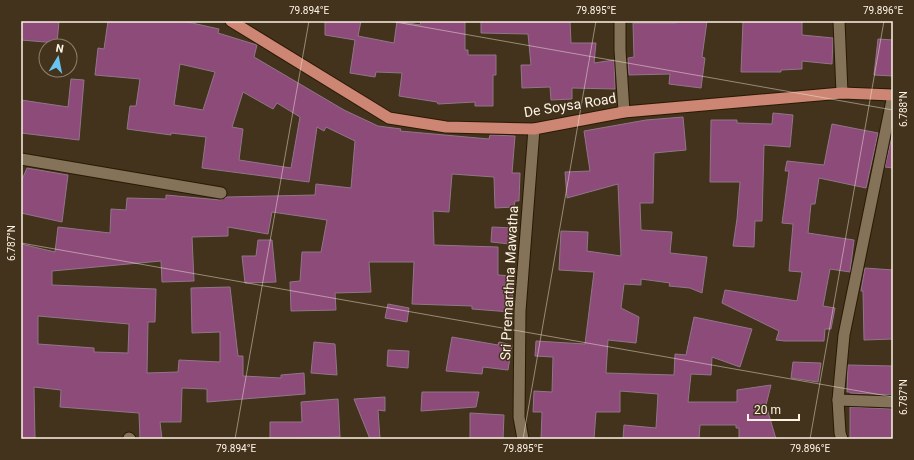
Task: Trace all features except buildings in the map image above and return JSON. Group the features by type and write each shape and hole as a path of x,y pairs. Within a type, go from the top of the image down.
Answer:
{"main road":[{"name":"De Soysa Road","path":"231,21 389,118 446,127 534,129 624,112 842,93 893,95"}],"street":[{"path":"620,21 620,50 624,112"},
{"path":"839,21 842,93"},
{"path":"842,439 840,433 838,400 844,335 893,95"},
{"name":"Sri Premarthna Mawatha","path":"524,439 519,417 520,311 534,129"},
{"path":"21,159 220,193"},
{"path":"838,400 893,402"}]}
